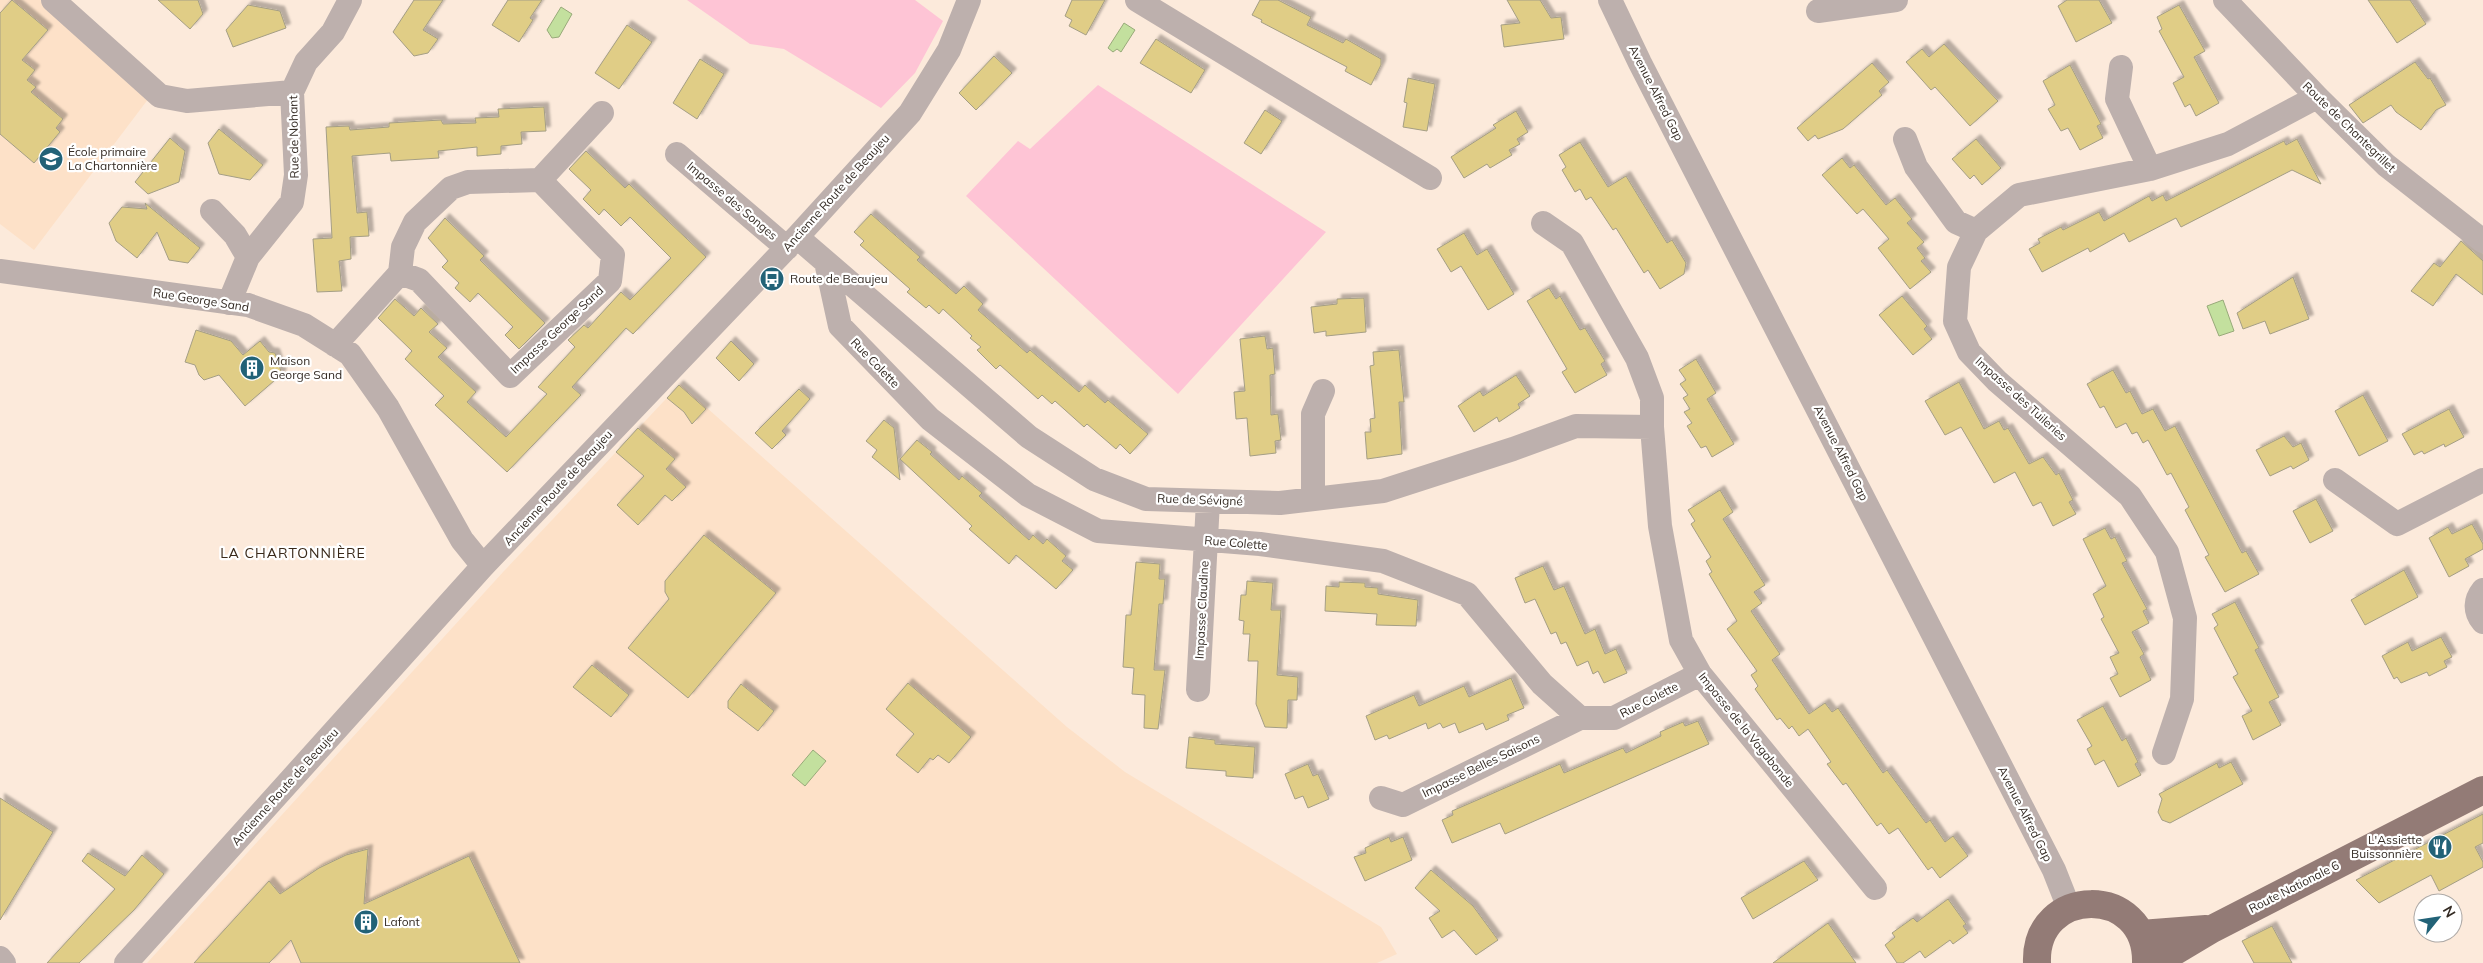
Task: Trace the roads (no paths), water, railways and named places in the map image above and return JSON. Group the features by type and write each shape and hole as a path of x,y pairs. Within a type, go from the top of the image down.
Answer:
{"main road":[{"name":"Route Nationale 6","path":"2155,963 2212,929 2483,790"},
{"path":"2038,963 2039,945 2045,930 2056,917 2069,908 2086,904 2102,904 2118,910 2132,920 2141,934 2146,951 2146,963"},
{"name":"Route Nationale 6","path":"2141,934 2212,929"}],"street":[{"path":"53,0 160,96 187,101 292,92"},
{"name":"Rue de Nohant","path":"229,303 248,257 292,202 296,175 292,92 306,62 333,32 350,0"},
{"name":"Ancienne Route de Beaujeu","path":"126,963 483,566 792,243 910,112 949,50 969,0"},
{"path":"1136,0 1430,178"},
{"name":"Avenue Alfred Gap","path":"1610,0 1640,63 2054,870 2069,908"},
{"path":"1818,11 1896,0"},
{"name":"Route de Chantegrillet","path":"2225,0 2317,97 2386,165 2483,241"},
{"path":"2121,67 2117,99 2150,169"},
{"name":"Impasse des Tuileries","path":"2164,753 2182,699 2185,618 2167,552 2130,496 1997,380 1970,352 1955,321 1959,267 1976,231 2019,195 2150,169 2228,144 2317,97"},
{"path":"335,345 400,273 403,248 415,222 451,188 468,182 540,180 602,113"},
{"path":"1906,139 1916,167 1956,222 1976,231"},
{"name":"Impasse des Songes","path":"677,154 792,243"},
{"name":"Impasse George Sand","path":"400,273 418,280 510,376 610,280 612,255 540,180"},
{"path":"212,211 235,235 248,257"},
{"name":"Impasse de la Vagabonde","path":"1544,224 1572,243 1637,358 1652,398 1657,511 1681,640 1700,674 1875,888"},
{"name":"Rue de Sévigné","path":"792,243 826,262 1030,437 1094,479 1146,499 1280,503 1383,491 1513,449 1576,426 1652,426"},
{"name":"Rue Colette","path":"826,262 840,326 930,419 1028,495 1098,531 1260,544 1383,561 1467,594 1542,684 1580,718 1614,718 1700,674"},
{"name":"Rue George Sand","path":"0,271 248,305 304,325 350,354 388,408 462,540 483,566"},
{"path":"1313,499 1313,414 1323,391"},
{"path":"2335,480 2397,524 2483,480"},
{"name":"Impasse Claudine","path":"1198,690 1208,501"},
{"path":"2483,590 2476,604 2477,612 2483,622"},
{"name":"Impasse Belles Saisons","path":"1381,798 1402,805 1580,718"},
{"path":"0,958 4,963"}],"place":[{"name":"École primaire La Chartonnière","path":"51,159"},
{"name":"Route de Beaujeu","path":"772,279"},
{"name":"Maison George Sand","path":"252,368"},
{"name":"L'Assiette Buissonnière","path":"2440,847"},
{"name":"Lafont","path":"366,922"}],"district":[{"name":"LA CHARTONNIÈRE","path":"293,553"}]}
